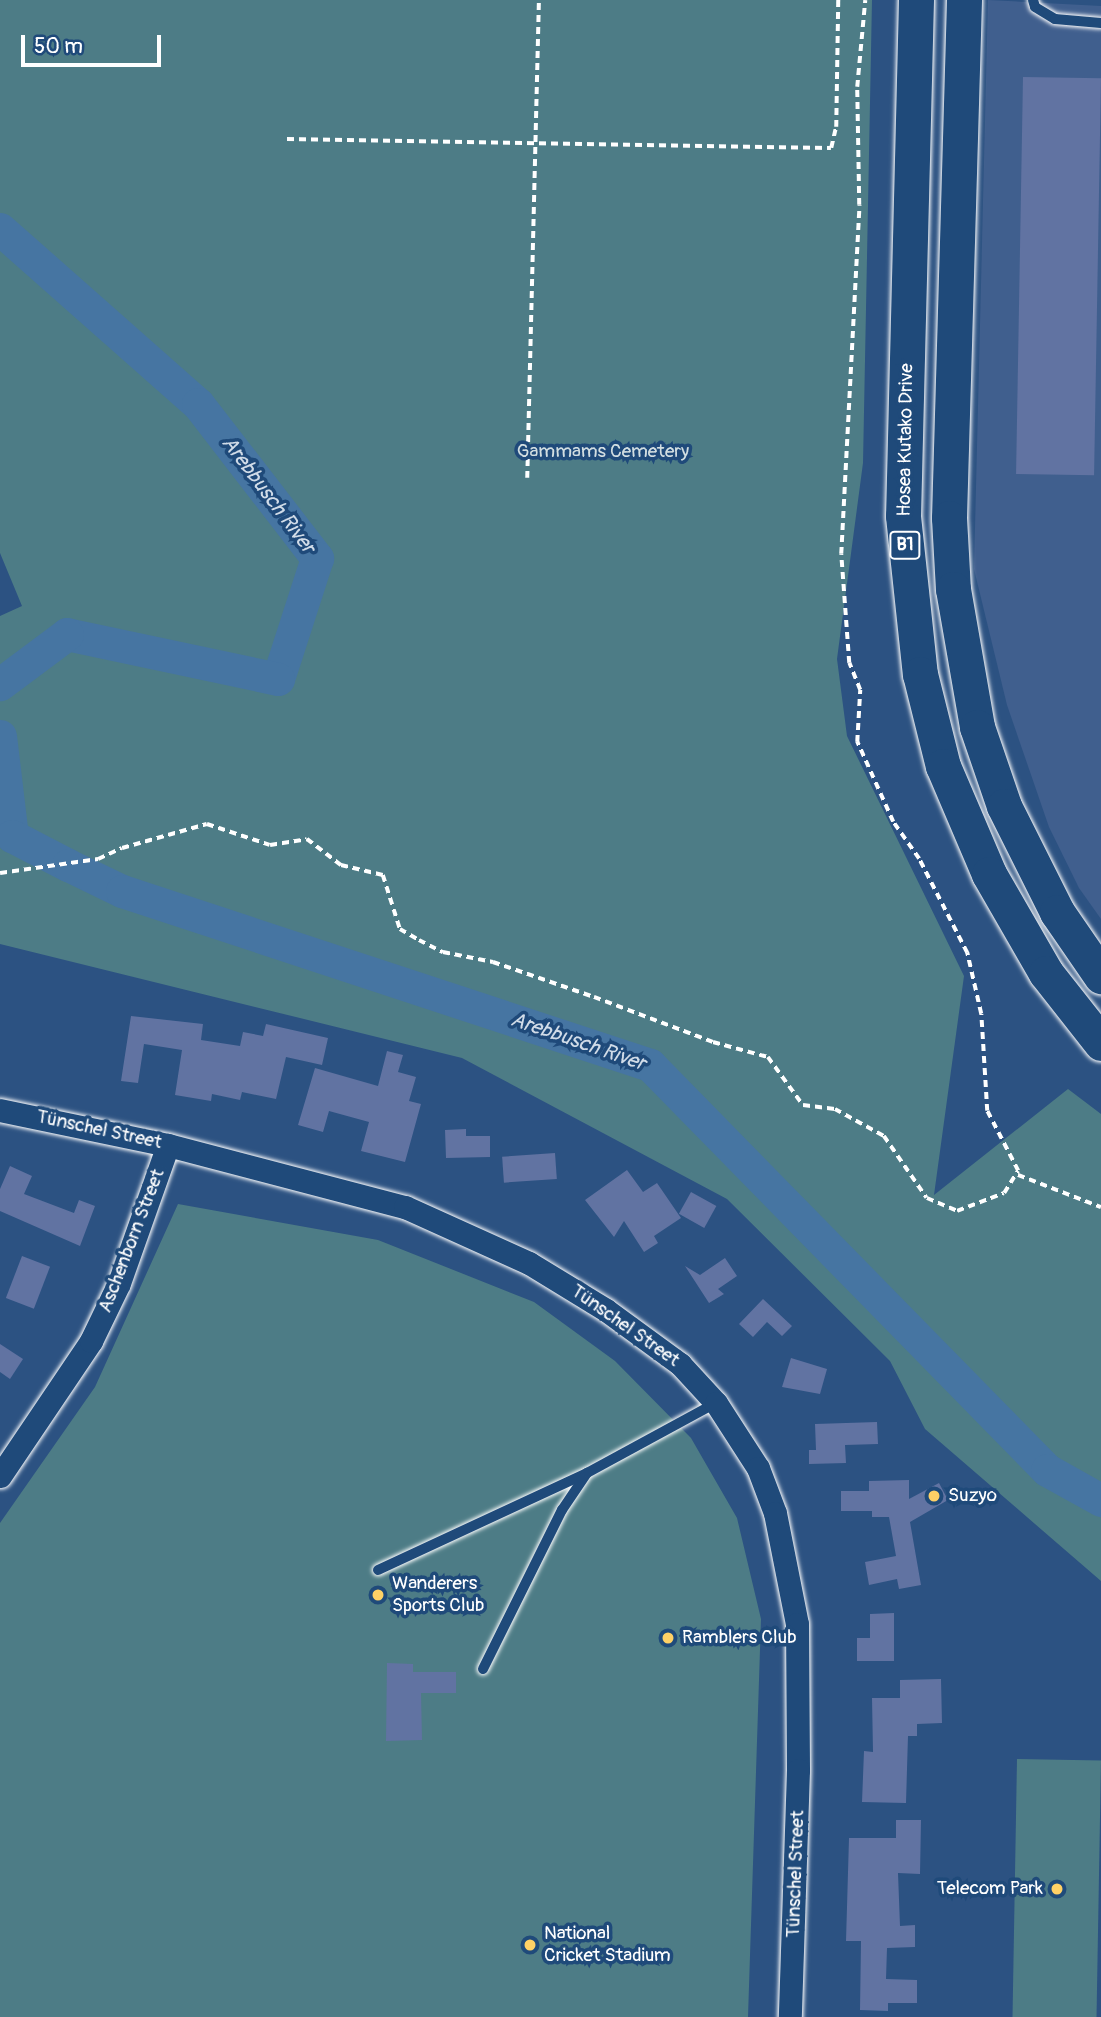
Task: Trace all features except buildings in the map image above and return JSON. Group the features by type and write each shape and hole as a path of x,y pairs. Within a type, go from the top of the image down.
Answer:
{"main road":[{"name":"Hosea Kutako Drive","path":"916,0 903,516 920,674 943,766 989,874 1046,973 1101,1043"},
{"path":"964,0 949,519 953,589 977,727 1004,806 1058,912 1101,976"}],"street":[{"name":"Tünschel Street","path":"0,1110 168,1145 405,1207 507,1252 579,1292 657,1346 716,1403 758,1468 775,1513 797,1624 799,1770 790,2017"},
{"name":"Aschenborn Street","path":"0,1476 91,1341 119,1283 168,1145"}],"lane":[{"path":"1033,0 1035,7 1055,19 1101,23"},
{"path":"378,1570 587,1473 716,1403"},
{"path":"483,1669 562,1510 587,1473"}],"path":[{"path":"527,478 539,0"},
{"path":"287,139 831,148 836,127 838,0"},
{"path":"0,873 98,859 122,848 207,824 270,845 307,839 341,865 383,875 400,929 419,940 443,952 493,962 713,1042 768,1056 803,1105 835,1109 884,1136 927,1198 957,1211 1004,1193"},
{"path":"1018,1175 1101,1207"}],"shaded area":[{"path":"988,0 1101,6 1101,919 1079,888 1049,827 1007,705 974,569"}],"green space":[{"name":"Gammams Cemetery","path":"0,0 872,0 863,463 837,659 847,736 964,976 934,1195 1068,1089 1101,1114 1101,1581 925,1429 890,1361 727,1199 462,1058 0,944 0,616 22,606 0,553"},
{"name":"Wanderers Sports Club","path":"178,1204 378,1240 534,1302 615,1361 691,1438 737,1518 761,1619 748,2017 0,2017 0,1523 95,1387"},
{"name":"Telecom Park","path":"1017,1759 1101,1760 1097,2017 1012,2017"}],"waterway":[{"name":"Arebbusch River","path":"0,229 198,404 317,558 278,679 67,634 0,684"},
{"name":"Arebbusch River","path":"0,736 12,836 68,865 122,891 650,1065 1047,1470 1101,1500"}],"place":[{"name":"Suzyo","path":"934,1496"},
{"name":"Wanderers Sports Club","path":"378,1595"},
{"name":"Ramblers Club","path":"668,1638"},
{"name":"Telecom Park","path":"1057,1889"},
{"name":"National Cricket Stadium","path":"530,1945"}]}
